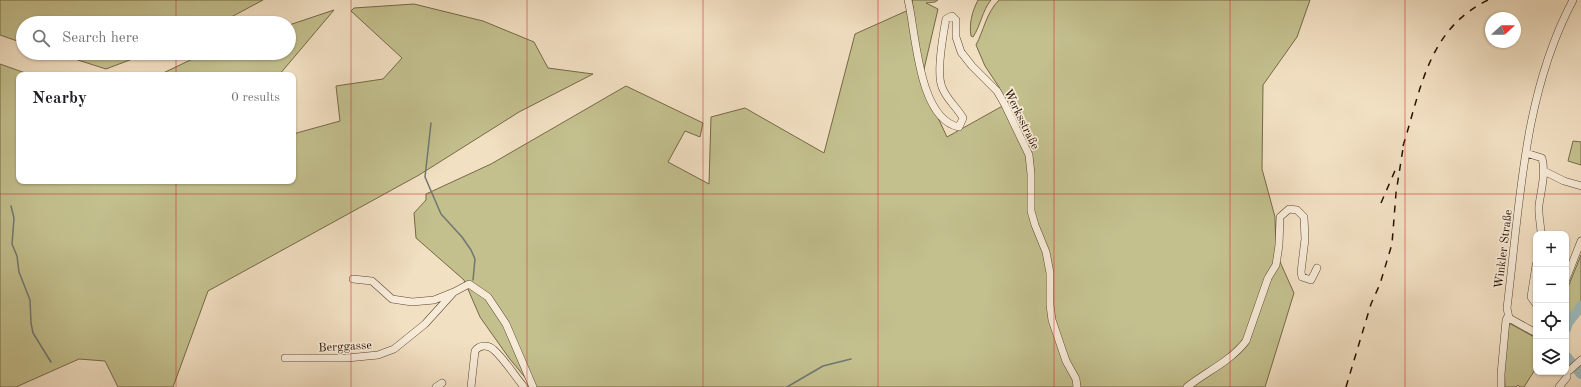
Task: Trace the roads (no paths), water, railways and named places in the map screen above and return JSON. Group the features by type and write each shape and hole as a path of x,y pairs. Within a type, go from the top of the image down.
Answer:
{"street":[{"name":"Werksstraße","path":"908,0 919,70 937,112 951,126 959,127 963,118 957,108 947,98 941,86 940,71 946,19 952,16 956,20 956,37 961,52 972,66 997,91 1029,155 1032,174 1031,211 1046,252 1050,273 1050,305 1052,320 1066,361 1076,379 1078,387"},
{"name":"Winkler Straße","path":"1501,387 1506,320 1508,316 1507,308 1526,153 1535,104 1558,31 1573,0"},
{"path":"1526,153 1542,158 1544,171 1539,207 1541,231"},
{"path":"1544,171 1548,175 1581,186"},
{"path":"1187,387 1230,358 1246,341 1255,311 1268,278 1276,265 1279,245 1280,217 1289,209 1297,210 1304,217 1305,239 1301,272 1302,277 1310,280 1317,268"},
{"path":"1569,271 1581,240"},
{"path":"1535,303 1531,297 1536,267"},
{"name":"Berggasse","path":"353,279 372,281 392,299 412,302 434,300 469,284 488,297 506,324 534,387"},
{"name":"Berggasse","path":"285,358 346,358 378,355 394,349 425,324 454,292"},
{"path":"1508,316 1533,331"},
{"path":"471,387 475,351 477,348 484,346 493,349 524,387"},
{"path":"1569,370 1581,360"},
{"path":"1560,387 1567,375"}],"waterway":[{"path":"431,123 425,177 441,214 462,237 471,250 475,259 473,280"},
{"path":"11,206 14,218 12,244 17,256 19,272 30,300 33,333 51,362"},
{"path":"1569,322 1581,306"},
{"path":"787,387 823,366 851,359"},
{"path":"1569,360 1581,374"}],"railway":[{"path":"1403,146 1422,82 1439,44 1452,27 1468,12 1488,0"},
{"path":"1346,387 1371,304 1380,284 1392,244 1396,193 1404,142"},
{"path":"1381,203 1397,166"}]}
